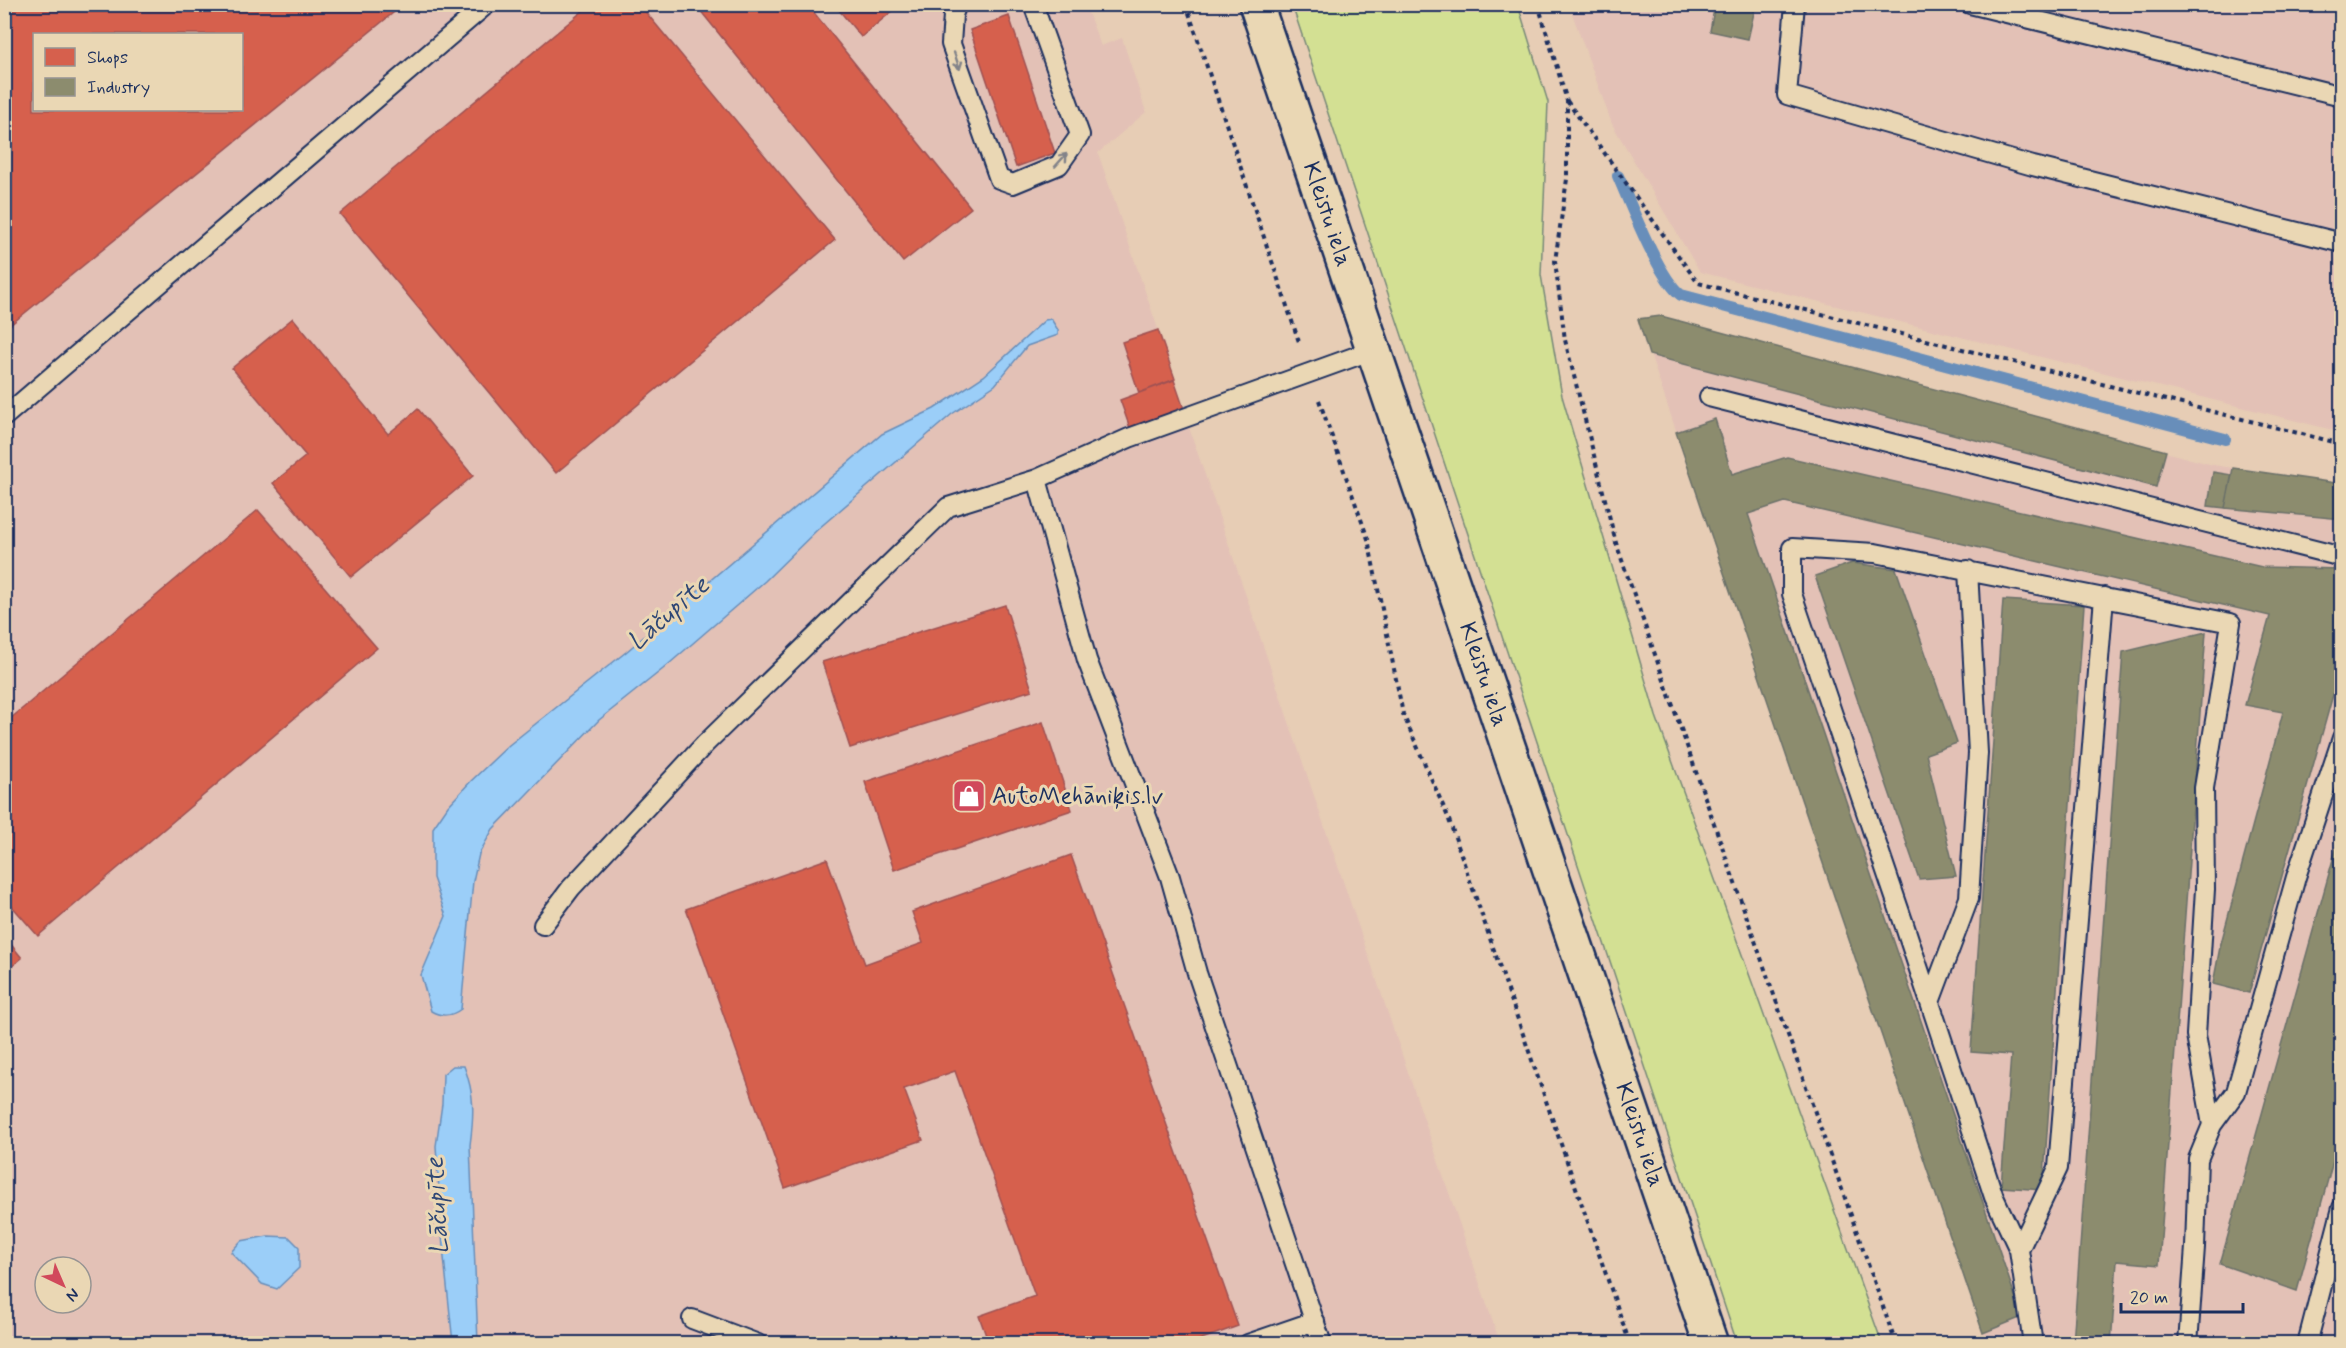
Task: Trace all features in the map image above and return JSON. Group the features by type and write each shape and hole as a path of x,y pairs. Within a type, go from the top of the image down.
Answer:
{"main road":[{"name":"Kleistu iela","path":"1256,4 1711,1344"}],"lane":[{"path":"4,417 487,4"},
{"path":"957,4 953,15 951,44 999,179 1013,184 1059,165 1080,135 1033,4"},
{"path":"1795,4 1787,96 2033,166 2342,243"},
{"path":"1970,4 2342,96"},
{"path":"543,925 570,888 705,744 948,507 1037,479 1130,438 1373,350"},
{"path":"1709,397 2342,557"},
{"path":"1037,479 1087,660 1170,877 1197,974 1322,1344"},
{"path":"2033,1344 2019,1250 1994,1197 1792,594 1792,548 1875,553 2231,622 2204,788 2205,889 2196,1035 2212,1125"},
{"path":"1930,1002 1970,898 1978,753 1968,570"},
{"path":"2019,1250 2058,1168 2104,597"},
{"path":"2188,1344 2198,1159 2212,1125 2236,1092 2296,877 2342,738"},
{"path":"2307,1344 2342,1208"},
{"path":"692,1320 758,1344"},
{"path":"1248,1344 1315,1321"}],"path":[{"path":"1186,4 1368,539 1403,714 1449,817 1630,1344"},
{"path":"1538,4 1567,101 1567,179 1555,261 1565,340 1616,543 1896,1344"},
{"path":"1567,101 1698,283 2342,444"}],"shaded area":[{"path":"5,5 1085,5 1101,46 1122,38 1146,112 1098,153 1175,379 1183,410 1500,1343 5,1344"},
{"path":"1569,5 2341,5 2341,432 1700,272 1612,124"},
{"path":"1661,316 2213,465 2341,484 2341,1343 1987,1343 1638,319"}],"green space":[{"path":"1292,5 1518,5 1548,102 1541,275 1562,396 1656,716 1882,1343 1737,1343"}],"water":[{"name":"Lāčupīte","path":"1051,319 1058,330 1058,335 1027,346 995,385 952,414 818,529 765,581 663,669 599,720 493,829 479,854 473,881 461,1009 446,1015 431,1011 421,975 446,916 433,878 433,828 448,806 509,745 626,652 882,434 934,409 984,376 1045,320"},
{"name":"Lāčupīte","path":"453,1066 464,1066 472,1096 470,1145 478,1343 453,1343 443,1248 436,1146 442,1104 443,1074"},
{"path":"268,1236 289,1237 299,1247 299,1268 277,1289 262,1284 231,1252 241,1241"}],"building: Shops":[{"path":"4,4 404,4 4,330"},
{"path":"591,4 639,4 835,240 556,473 340,214"},
{"path":"695,4 807,4 971,208 903,262"},
{"path":"834,4 901,4 861,37"},
{"path":"1009,16 1055,153 1016,167 970,30"},
{"path":"293,318 388,434 418,409 473,476 351,577 273,483 306,456 232,368"},
{"path":"1158,330 1175,379 1139,393 1122,342"},
{"path":"1174,380 1184,409 1130,428 1120,400"},
{"path":"258,510 377,648 38,936 4,897 4,724"},
{"path":"1005,605 1032,690 850,748 822,662"},
{"name":"AutoMehāniķis.lv","path":"1043,722 1072,810 894,870 865,782"},
{"path":"1071,855 1238,1326 1188,1344 989,1344 979,1316 1035,1296 955,1071 904,1089 923,1140 785,1188 686,909 827,859 865,964 923,943 912,912"},
{"path":"4,936 22,958 4,973"}],"building: Industry":[{"path":"1715,4 1756,4 1748,39 1710,31"},
{"path":"1661,316 2166,451 2156,487 1649,355 1638,319"},
{"path":"1715,419 1732,474 1787,457 2262,567 2342,569 2342,663 2249,993 2213,984 2220,947 2283,712 2245,705 2270,616 1785,502 1748,514 2022,1317 1983,1333 1676,432"},
{"path":"2233,468 2342,484 2342,519 2225,508"},
{"path":"2213,472 2232,475 2225,508 2208,506"},
{"path":"1852,563 1896,569 1957,743 1926,754 1956,876 1919,879 1815,576"},
{"path":"2003,600 2084,605 2043,1190 2001,1187 2011,1055 1971,1052"},
{"path":"2206,632 2159,1265 2117,1261 2111,1344 2073,1344 2123,652"},
{"path":"2342,827 2342,1129 2297,1291 2220,1264"}],"waterway":[{"path":"1618,176 1655,257 1672,286 1681,295 2225,439"}],"place":[{"name":"AutoMehāniķis.lv","path":"969,796"}]}
